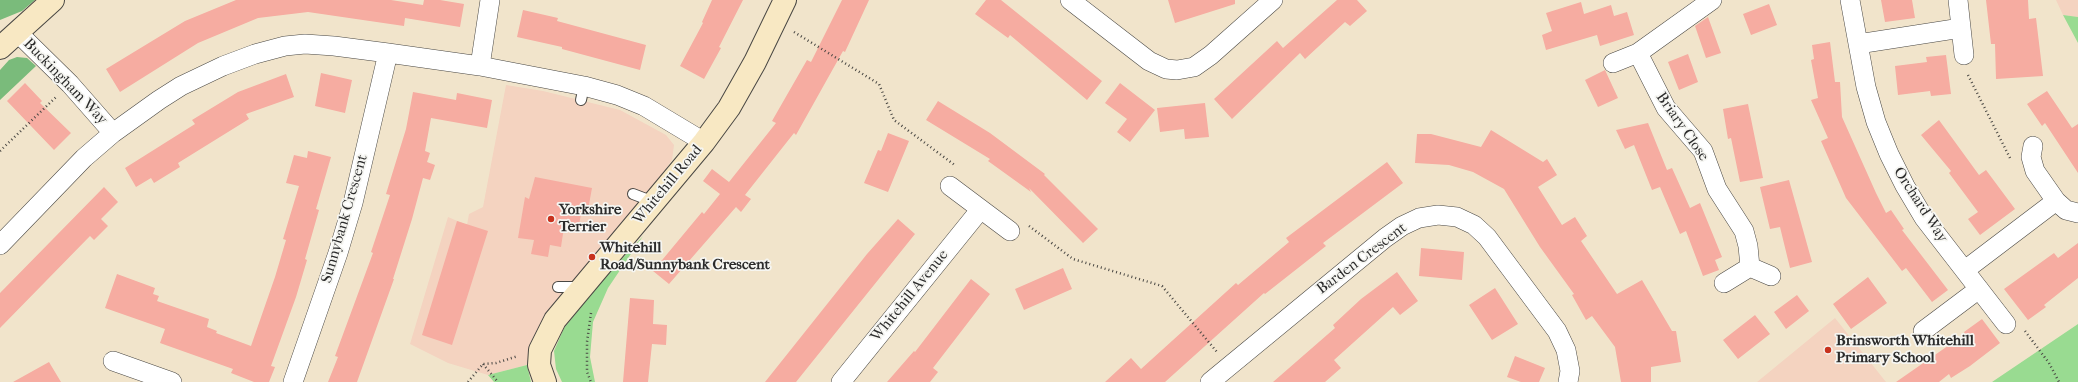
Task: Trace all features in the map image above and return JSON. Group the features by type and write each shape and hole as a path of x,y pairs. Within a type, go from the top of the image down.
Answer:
{"street":[{"path":"0,48 53,0"},
{"path":"480,66 490,0"},
{"name":"Whitehill Road","path":"545,382 535,351 555,320 704,142 729,108 756,62 785,0"},
{"path":"1070,0 1149,61 1166,69 1178,70 1194,67 1211,55 1273,0"},
{"path":"1613,63 1638,53 1712,0"},
{"name":"Orchard Way","path":"1850,0 1870,101 1889,154 1905,186 1924,218 2006,324"},
{"path":"1958,0 1964,55"},
{"path":"1858,44 1961,28"},
{"name":"Buckingham Way","path":"17,32 70,84 113,133"},
{"path":"0,245 54,187 113,133 181,86 223,66 255,54 285,46 305,44 388,53 480,66 582,93 617,95 644,106 704,142"},
{"name":"Sunnybank Crescent","path":"293,382 338,253 353,203 388,53"},
{"name":"Briary Close","path":"1638,53 1666,108 1702,151 1717,189 1744,231 1748,246 1750,267"},
{"path":"2033,146 2031,157 2035,171 2056,201 2066,210 2078,213"},
{"path":"950,186 1010,231"},
{"path":"1964,270 2056,201"},
{"name":"Whitehill Avenue","path":"841,382 980,210"},
{"name":"Barden Crescent","path":"1210,382 1385,238 1402,226 1419,218 1438,216 1457,217 1474,225 1487,237 1557,331 1566,350 1570,371 1568,382"},
{"path":"1724,283 1750,267 1771,276"},
{"path":"1923,331 1979,289"},
{"path":"113,361 172,382"}],"lane":[{"path":"633,194 654,202"},
{"path":"558,287 581,288"}],"path":[{"path":"776,21 879,84 894,120 956,165 950,186"},
{"path":"1964,55 1965,70 2004,150 2017,170 2035,171"},
{"path":"0,151 70,84"},
{"path":"1010,231 1025,223 1073,258 1162,286 1228,366"},
{"path":"591,382 587,372 587,342 590,314 594,308"},
{"path":"2006,324 2016,319 2049,363 2059,382"},
{"path":"468,382 483,364 496,363 535,351"},
{"path":"483,364 498,382"}],"shaded area":[{"path":"2056,0 2078,0 2078,17 2063,15"},
{"path":"506,85 543,91 620,110 666,135 674,145 672,160 659,179 545,315 531,345 527,365 488,375 448,363 410,344 448,217 467,225 469,214 483,207"},
{"name":"Brinsworth Whitehill Primary School","path":"1835,318 1886,382 1757,382"}],"green space":[{"path":"0,0 35,0 22,11 0,20"},
{"path":"2063,15 2078,17 2078,43"},
{"path":"17,57 27,58 36,66 0,100 0,70 9,60"},
{"path":"643,236 608,288 593,322 590,357 595,382 562,382 556,369 554,351 564,328 605,277"},
{"path":"2078,324 2078,382 1992,382"},
{"path":"527,365 531,382 494,382 488,375"}],"building":[{"path":"236,0 391,0 423,5 424,0 440,0 464,4 460,27 405,18 404,26 308,12 258,18 198,43 120,92 106,69 185,21"},
{"path":"712,0 743,0 719,47 721,48 704,79 680,66 703,23 702,22"},
{"path":"842,0 869,0 845,52 843,51 796,135 794,133 745,195 751,199 741,212 736,207 669,284 653,271 702,212 704,214 720,194 703,181 712,169 729,182 776,123 772,121 807,60 811,62"},
{"path":"986,0 1001,0 1102,81 1087,100 1010,35 1008,38 975,14"},
{"path":"1168,0 1235,0 1235,4 1175,23"},
{"path":"1337,0 1357,0 1367,11 1350,26 1345,22 1305,59 1300,53 1232,119 1214,99 1277,41 1283,48"},
{"path":"1881,0 1912,0 1915,18 1885,22"},
{"path":"1986,0 2028,0 2029,19 2036,18 2043,76 1996,79 1995,44 1991,44"},
{"path":"1581,2 1584,14 1611,5 1614,16 1627,12 1634,35 1600,46 1597,35 1546,50 1542,35 1552,31 1546,13"},
{"path":"1769,4 1777,25 1751,35 1743,14"},
{"path":"523,10 558,18 557,21 646,45 640,70 562,49 562,47 517,37"},
{"path":"1708,17 1721,53 1706,58 1695,26"},
{"path":"1830,42 1835,82 1840,82 1842,117 1876,193 1886,213 1891,210 1904,229 1902,230 1948,290 1932,302 1906,268 1902,271 1846,198 1821,141 1828,138 1811,100 1818,98 1811,60 1814,59 1812,45"},
{"path":"1688,54 1698,82 1679,90 1668,62"},
{"path":"1946,55 1951,94 1931,96 1930,91 1898,95 1895,66 1927,62 1926,57"},
{"path":"1605,70 1618,98 1598,107 1585,80"},
{"path":"321,73 352,80 345,113 315,106"},
{"path":"286,74 294,97 246,114 249,119 178,163 180,167 154,183 151,178 136,187 125,168 195,124 192,120 238,92"},
{"path":"25,83 42,101 40,103 71,133 54,150 7,101"},
{"path":"1120,83 1155,110 1130,142 1117,132 1127,119 1105,103"},
{"path":"2047,91 2072,128 2078,124 2078,173 2045,123 2042,126 2027,104"},
{"path":"413,92 456,100 457,93 492,100 487,128 431,118 425,151 430,153 427,162 435,165 430,180 423,178 394,279 357,382 328,382 338,357 335,356 373,253 371,252 390,195 386,194 406,129"},
{"path":"938,101 990,133 1045,174 1044,175 1098,229 1083,243 1029,188 1031,192 988,161 990,159 926,120"},
{"path":"1205,103 1209,137 1185,139 1184,129 1160,132 1157,108"},
{"path":"1748,104 1763,178 1740,182 1731,138 1728,139 1723,109"},
{"path":"1939,120 1979,175 1986,170 2015,209 1980,235 1968,219 1978,212 1949,173 1951,171 1921,135"},
{"path":"1648,123 1667,170 1672,168 1690,208 1700,203 1722,257 1715,260 1719,270 1703,276 1686,231 1680,234 1660,187 1652,190 1634,145 1625,149 1616,130"},
{"path":"1491,130 1543,162 1547,159 1557,175 1538,187 1562,225 1575,217 1587,236 1581,241 1617,294 1642,280 1672,331 1676,331 1681,362 1651,367 1651,382 1621,382 1615,347 1592,316 1586,320 1572,295 1574,294 1540,247 1504,189 1473,172 1449,165 1415,163 1417,134 1431,134 1481,147"},
{"path":"888,133 909,141 888,192 864,183 878,150 881,151"},
{"path":"308,151 331,157 316,209 319,210 305,259 307,260 296,297 271,366 275,367 269,382 254,382 231,373 233,369 160,343 165,329 105,308 117,274 155,288 153,294 159,296 157,301 209,319 207,327 217,331 216,333 251,346 275,277 286,240 283,239 299,186 286,183 294,155 307,158"},
{"path":"1387,162 1403,183 1323,243 1326,246 1265,294 1264,293 1165,382 1105,382 1131,358 1141,369 1236,283 1238,285 1289,242 1286,238"},
{"name":"Yorkshire Terrier","path":"535,177 592,188 588,210 582,209 578,230 564,227 561,247 550,245 548,257 531,254 534,240 518,238 525,197 529,199"},
{"path":"1789,180 1812,262 1790,268 1780,227 1770,229 1760,187"},
{"path":"104,187 118,202 101,219 108,226 94,240 90,236 0,328 0,293"},
{"path":"898,219 915,234 796,382 765,382 867,254"},
{"path":"457,221 488,231 452,345 422,335"},
{"path":"2078,243 2078,278 2044,305 2046,307 2028,320 2004,289 2054,253 2058,258"},
{"path":"1421,248 1464,252 1462,280 1419,276"},
{"path":"1063,268 1072,289 1024,310 1015,289"},
{"path":"1397,272 1418,301 1400,315 1393,307 1334,360 1341,368 1325,382 1273,382 1335,328 1333,325 1361,299"},
{"path":"1868,277 1887,303 1851,329 1833,304"},
{"path":"971,279 990,294 933,368 938,372 930,382 887,382 914,351 915,352"},
{"path":"1495,288 1518,324 1492,340 1469,305"},
{"path":"1797,295 1809,311 1786,329 1774,312"},
{"path":"630,298 654,300 653,324 667,325 666,345 652,344 648,382 623,382"},
{"path":"1755,315 1770,334 1738,359 1723,340"},
{"path":"1982,319 2000,343 1970,366 1951,378 1949,374 1939,382 1896,382 1965,334 1964,332"},
{"path":"1515,356 1545,368 1539,382 1521,382 1507,377"},
{"path":"49,362 61,382 13,382"}],"place":[{"name":"Yorkshire Terrier","path":"551,219"},
{"name":"Whitehill Road/Sunnybank Crescent","path":"592,257"},
{"name":"Brinsworth Whitehill Primary School","path":"1828,350"}]}
